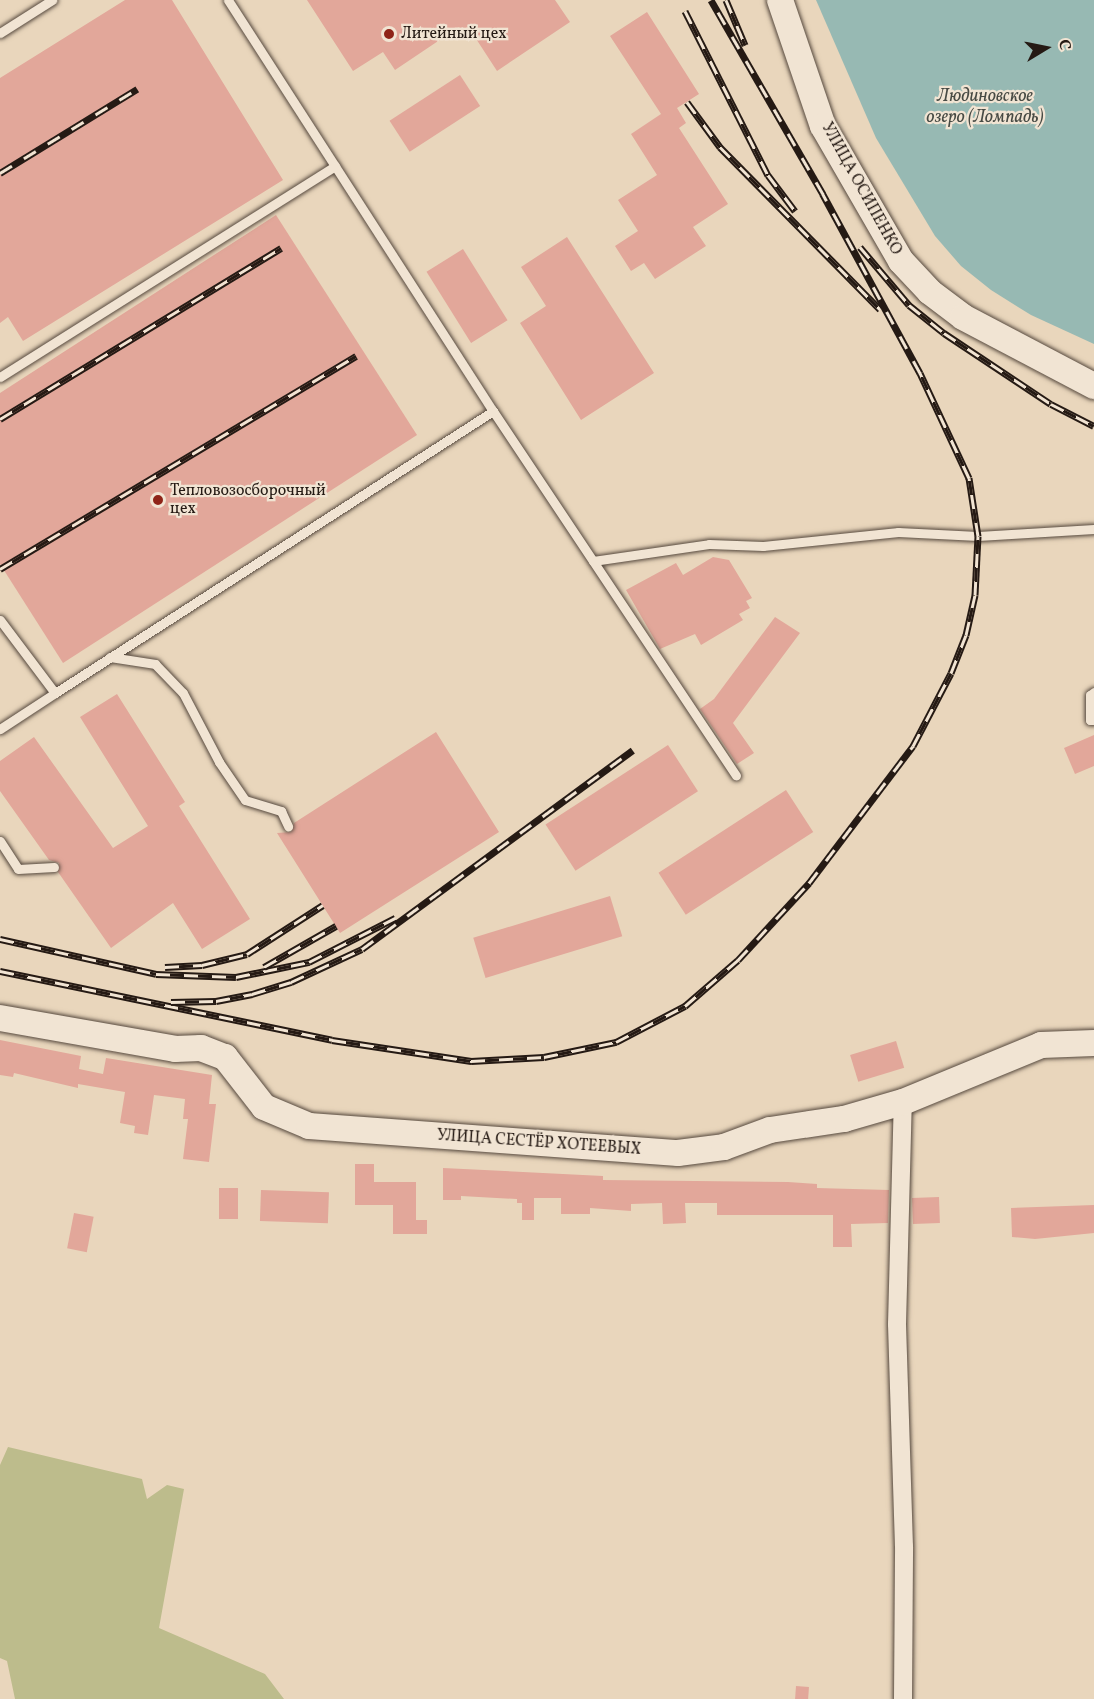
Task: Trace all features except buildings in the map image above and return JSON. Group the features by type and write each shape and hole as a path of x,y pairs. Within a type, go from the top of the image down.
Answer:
{"street":[{"name":"УЛИЦА ОСИПЕНКО","path":"780,0 824,126 901,261 930,292 963,317 1094,386"},
{"name":"УЛИЦА СЕСТЁР ХОТЕЕВЫХ","path":"0,1018 175,1049 201,1048 225,1058 264,1107 309,1126 678,1153 724,1147 770,1130 844,1119 903,1102 1041,1045 1094,1043"},
{"path":"903,1102 897,1324 904,1547 903,1699"}],"lane":[{"path":"0,33 52,0"},
{"path":"228,0 493,411 736,776"},
{"path":"0,377 335,166"},
{"path":"0,729 493,411"},
{"path":"593,561 709,544 763,546 898,532 978,536 1094,529"},
{"path":"0,620 55,693"},
{"path":"110,657 155,664 183,693 219,762 245,800 281,811 288,826"},
{"path":"1094,692 1090,695 1090,720 1094,720"},
{"path":"0,841 18,869 54,867"}],"shaded area":[{"path":"8,1447 142,1479 147,1499 167,1485 184,1489 159,1628 265,1674 284,1699 15,1699 7,1661 0,1658 0,1465"}],"water":[{"name":"Людиновское озеро (Ломпадь)","path":"816,0 1094,0 1094,344 1031,315 991,290 961,266 935,236 876,138"}],"railway":[{"path":"0,971 332,1040 471,1061 544,1057 616,1042 685,1006 738,960 809,883 913,746 951,673 966,635 975,595 978,536 969,478 920,373 823,194 711,0"},
{"path":"726,0 745,45"},
{"path":"685,11 768,175 795,211"},
{"path":"0,173 137,89"},
{"path":"687,102 720,147 880,309"},
{"path":"860,247 909,305 944,333 1051,404 1094,426"},
{"path":"0,419 281,248"},
{"path":"0,569 356,356"},
{"path":"171,1002 216,1001 252,994 291,982 362,949 633,750"},
{"path":"165,967 202,965 247,954 323,905"},
{"path":"0,939 156,974 236,977 309,962 395,918"},
{"path":"264,967 336,926"}],"place":[{"name":"Литейный цех","path":"389,34"},
{"name":"Тепловозосборочный цех","path":"158,500"}]}
